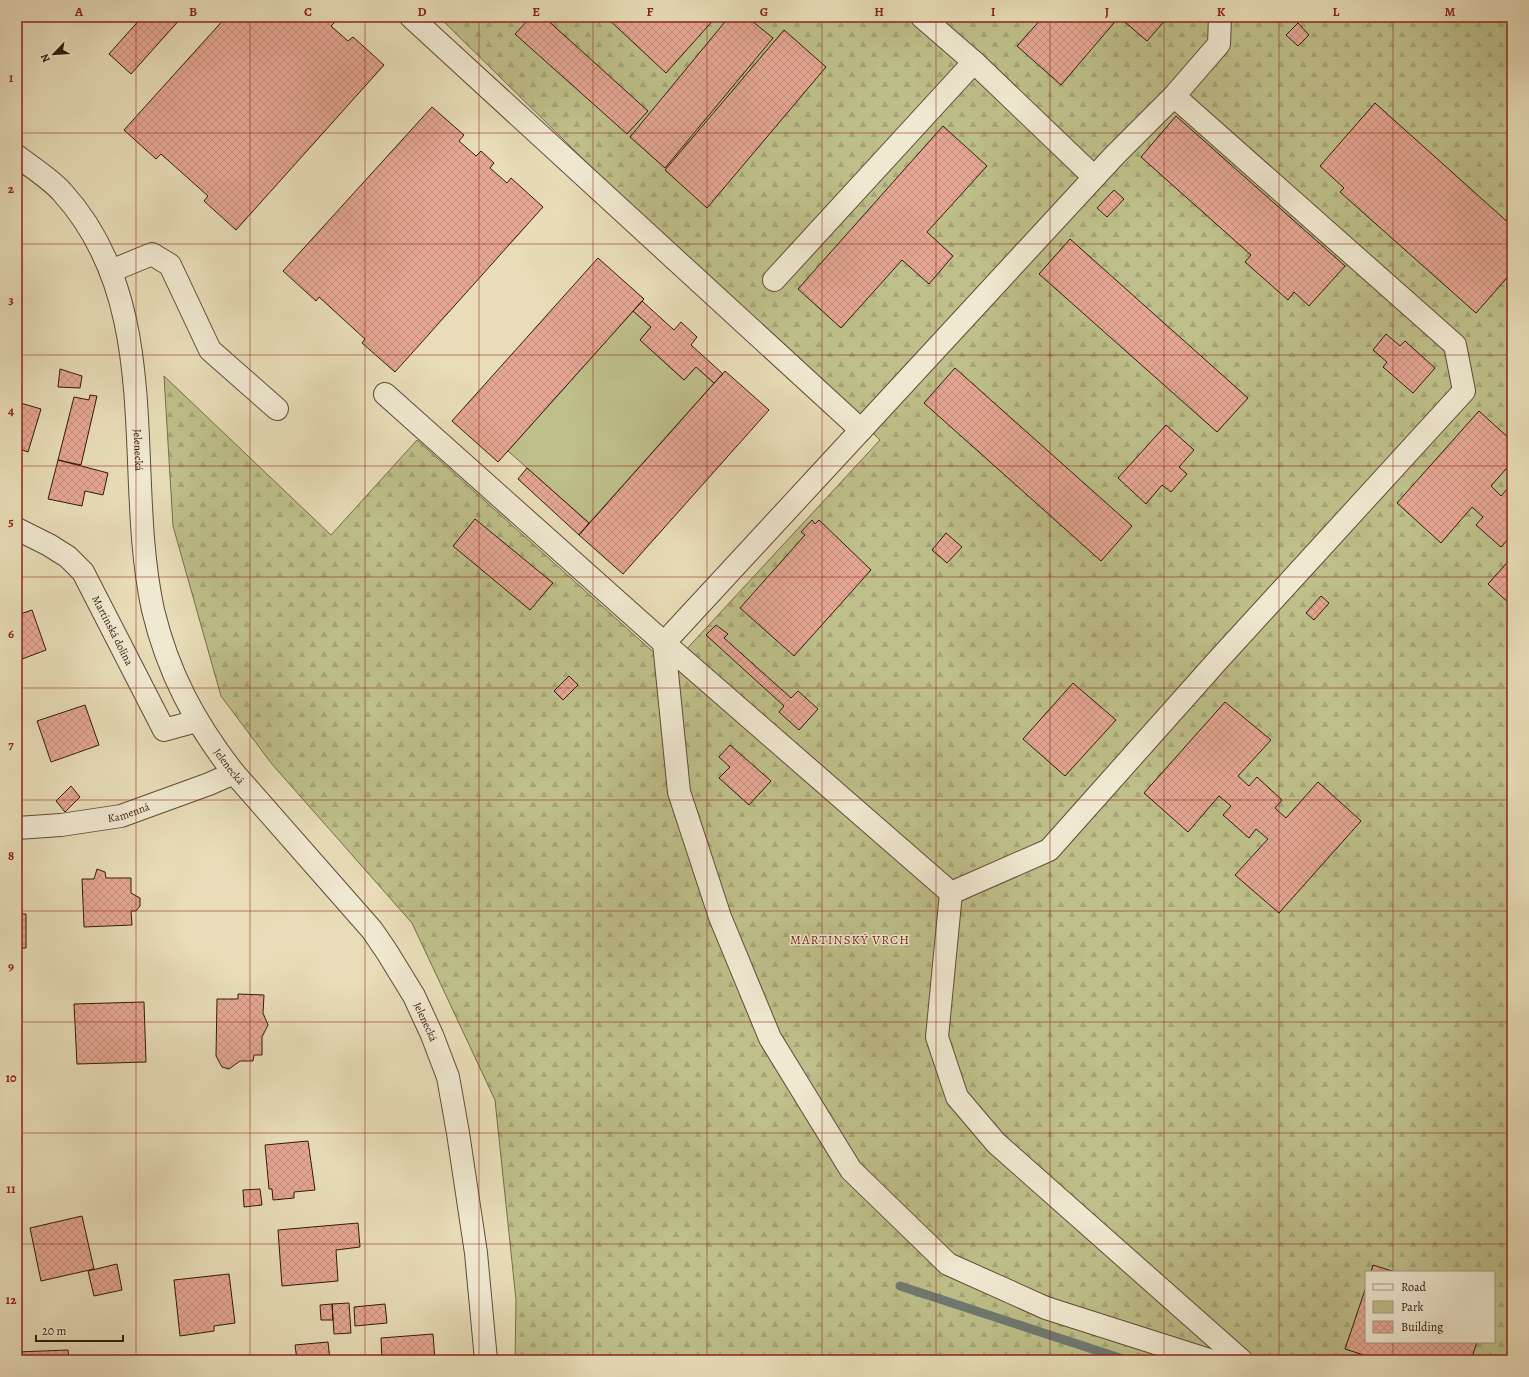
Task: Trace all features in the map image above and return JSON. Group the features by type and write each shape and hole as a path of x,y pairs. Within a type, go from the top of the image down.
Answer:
{"street":[{"path":"411,17 861,430"},
{"path":"922,17 974,62 1094,177"},
{"path":"1209,1360 1046,1308 948,1264 852,1170 770,1038 720,917 679,792 664,643 1094,177 1174,96 1219,44 1220,17"},
{"path":"774,280 974,62"},
{"path":"951,893 1049,850 1219,659 1464,390 1455,345 1174,96"},
{"name":"Jelenecká","path":"17,156 62,191 92,231 111,271 123,309 133,366 146,559 153,610 164,651 179,686 197,721 214,747 234,773 372,930 414,996 432,1035 448,1077 458,1133 476,1253 486,1360"},
{"path":"111,271 152,254 170,265 210,350 276,409"},
{"path":"385,394 664,643 951,893"},
{"name":"Martinská dolina","path":"17,529 49,545 68,557 83,572 164,730 197,721"},
{"name":"Kamenná","path":"17,828 61,825 121,816 209,784 234,773"},
{"path":"951,893 937,1037 957,1097 996,1143 1241,1360"}],"green space":[{"path":"439,17 1512,17 1512,1360 515,1360 516,1300 495,1100 412,923 271,763 221,696 173,526 164,376 331,535 417,440 670,667 880,440 628,203"},
{"path":"633,311 651,327 640,340 684,380 696,367 714,383 589,523 508,451"}],"building":[{"path":"142,17 182,17 131,74 109,54"},
{"path":"226,17 331,17 336,21 331,26 348,41 353,37 384,65 236,230 204,201 208,196 161,154 156,159 124,130"},
{"path":"531,17 544,17 648,111 627,134 515,34"},
{"path":"606,17 716,17 666,73"},
{"path":"729,17 747,17 773,38 665,168 630,137"},
{"path":"1043,17 1119,17 1061,85 1017,46"},
{"path":"1119,17 1168,17 1147,41"},
{"path":"1298,23 1309,35 1298,46 1286,35"},
{"path":"784,30 826,67 707,208 665,170"},
{"path":"1375,103 1512,226 1512,272 1476,313 1340,192 1344,188 1320,166"},
{"path":"432,107 464,135 459,141 476,156 481,151 494,163 490,168 507,183 511,178 543,207 395,372 362,343 365,339 319,297 316,301 283,271"},
{"path":"1176,116 1345,266 1309,306 1294,292 1288,300 1245,262 1251,255 1141,157"},
{"path":"943,126 987,166 927,232 953,256 929,284 902,260 841,328 798,289"},
{"path":"1114,190 1124,199 1107,217 1097,208"},
{"path":"1070,239 1248,398 1217,432 1039,274"},
{"path":"598,258 644,299 498,462 452,421"},
{"path":"642,301 674,330 681,322 697,337 691,345 723,374 714,383 696,367 684,380 640,340 651,327 633,311"},
{"path":"1386,334 1400,346 1405,341 1435,368 1413,393 1383,367 1387,362 1373,350"},
{"path":"955,368 1132,526 1101,561 924,403"},
{"path":"60,369 82,376 80,388 58,387"},
{"path":"725,371 769,410 623,574 579,535"},
{"path":"90,395 97,396 81,465 58,460 74,397 89,400"},
{"path":"17,402 41,409 28,452 17,448"},
{"path":"1479,411 1512,441 1512,462 1491,486 1501,496 1509,487 1512,490 1512,543 1508,539 1501,547 1476,525 1483,517 1472,507 1441,543 1397,503"},
{"path":"1166,425 1194,450 1179,467 1187,474 1171,492 1162,485 1146,504 1118,478"},
{"path":"58,460 108,473 103,495 85,491 82,506 48,499"},
{"path":"527,468 589,523 579,535 518,479"},
{"path":"475,519 553,583 530,610 453,546"},
{"path":"812,520 815,524 819,520 871,570 794,656 740,608 805,535 801,532"},
{"path":"946,533 962,547 947,563 932,550"},
{"path":"1512,557 1512,606 1488,584"},
{"path":"1321,596 1329,603 1314,620 1306,613"},
{"path":"32,610 46,650 17,661 17,615"},
{"path":"716,625 728,634 724,638 791,698 798,691 818,709 799,730 779,712 784,706 706,635"},
{"path":"569,676 578,685 563,700 554,691"},
{"path":"1073,683 1116,720 1065,776 1023,739"},
{"path":"1225,702 1271,740 1238,776 1249,786 1257,777 1282,800 1275,808 1286,818 1318,782 1361,821 1279,913 1235,875 1268,839 1256,829 1249,838 1223,815 1231,806 1219,796 1188,832 1144,793"},
{"path":"85,705 99,745 51,762 37,721"},
{"path":"730,745 771,781 749,805 719,778 730,767 719,757"},
{"path":"71,786 80,797 65,812 56,801"},
{"path":"97,869 105,872 106,878 131,878 131,893 140,898 140,906 136,911 131,911 132,925 84,927 82,879 94,879"},
{"path":"17,885 20,885 19,914 26,914 26,948 17,948"},
{"path":"238,994 264,995 263,1013 268,1025 262,1037 262,1055 254,1055 253,1061 240,1061 229,1069 222,1067 216,1056 217,999 238,999"},
{"path":"144,1002 146,1062 77,1064 74,1004"},
{"path":"308,1141 315,1190 294,1192 294,1198 273,1200 272,1189 269,1189 265,1145"},
{"path":"260,1189 262,1205 244,1207 243,1190"},
{"path":"82,1216 94,1269 41,1281 30,1228"},
{"path":"358,1223 360,1247 336,1250 338,1281 282,1286 278,1230"},
{"path":"117,1264 122,1290 94,1296 88,1271"},
{"path":"1373,1265 1392,1271 1371,1271"},
{"path":"229,1274 235,1323 214,1326 214,1331 180,1336 174,1280"},
{"path":"1365,1290 1365,1343 1477,1343 1471,1360 1379,1360 1345,1349"},
{"path":"349,1303 351,1333 334,1334 332,1304"},
{"path":"332,1304 333,1320 321,1320 320,1305"},
{"path":"385,1304 387,1323 355,1326 354,1307"},
{"path":"433,1334 435,1360 382,1360 381,1338"},
{"path":"328,1342 330,1360 297,1360 295,1345"},
{"path":"68,1350 69,1360 17,1360 17,1352"}],"waterway":[{"path":"900,1286 1126,1360"}],"district":[{"name":"MARTINSKÝ VRCH","path":"850,939"}]}
